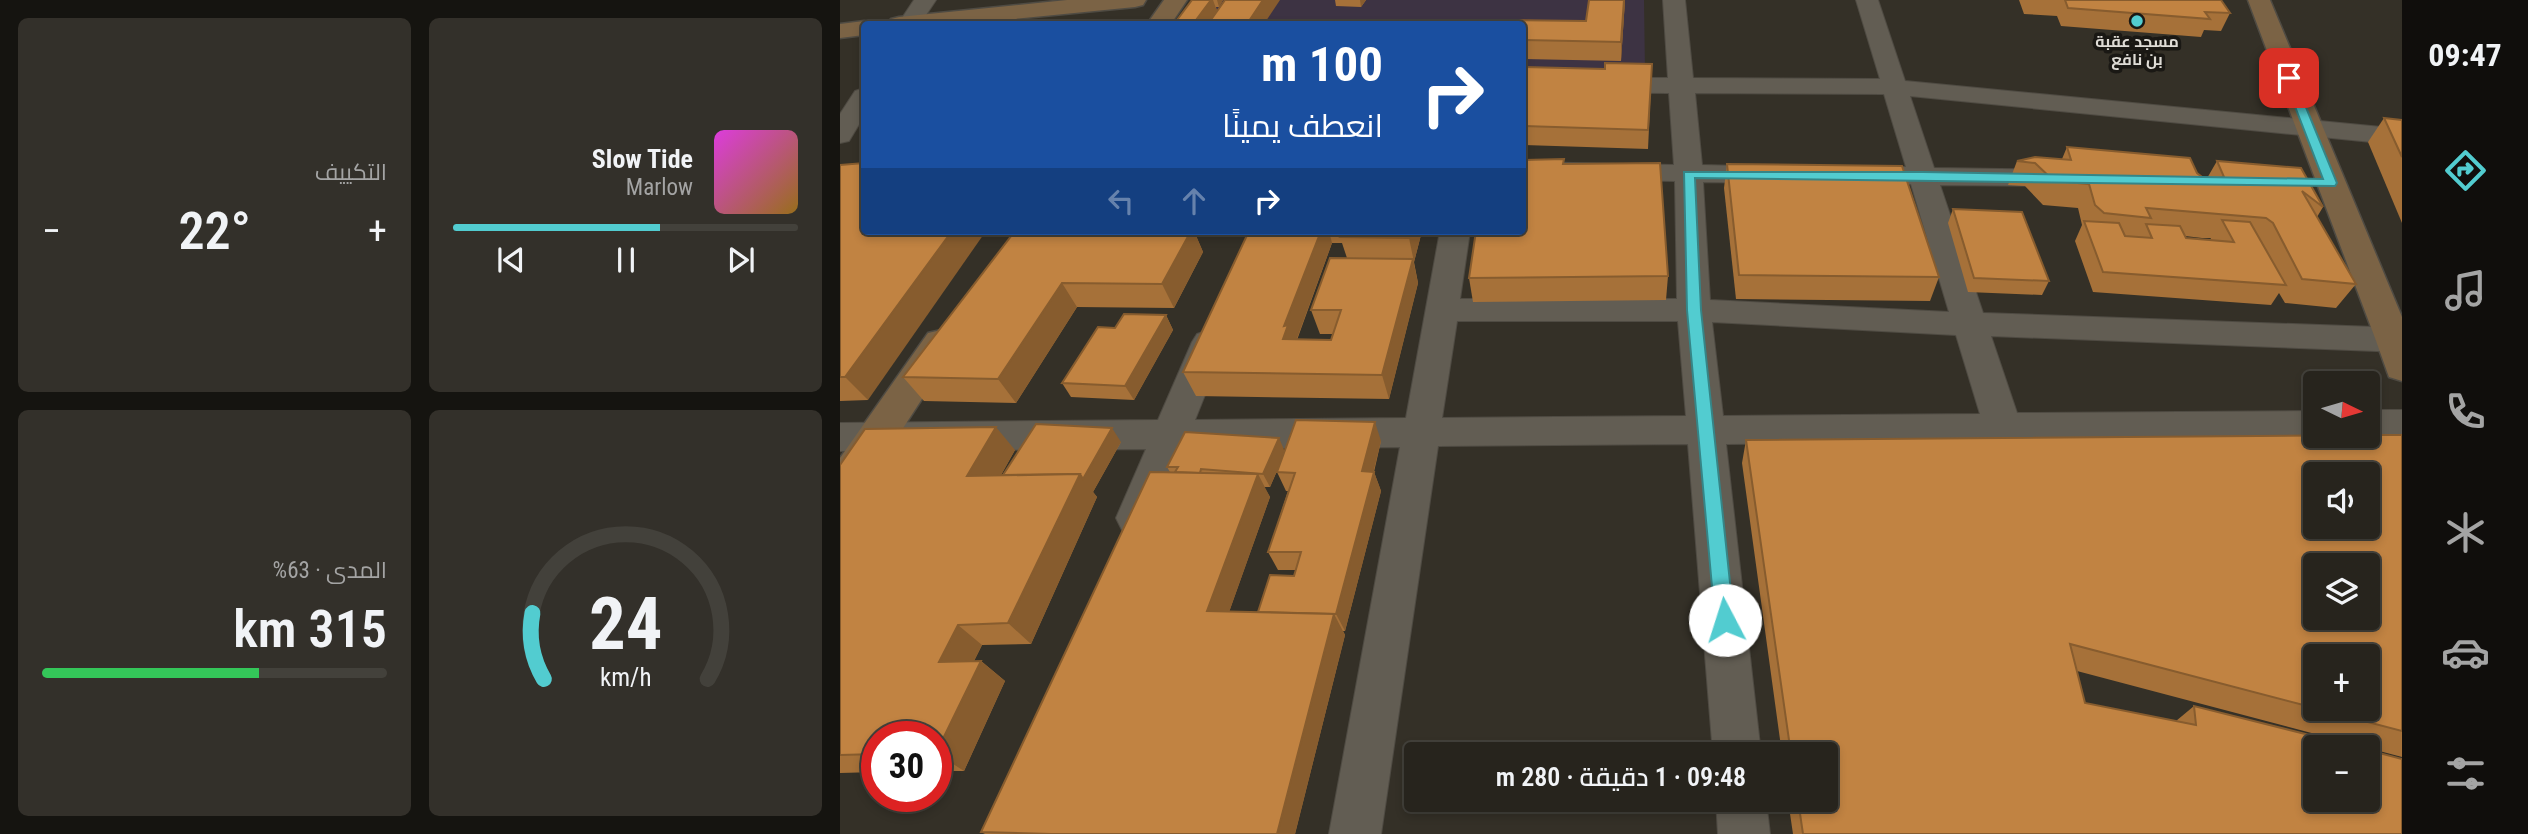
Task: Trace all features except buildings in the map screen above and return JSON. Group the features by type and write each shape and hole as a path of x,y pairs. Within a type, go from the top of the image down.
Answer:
{"street":[{"path":"908,21 925,0"},
{"path":"935,21 1135,0"},
{"path":"1161,21 1176,0"},
{"path":"1674,0 1689,175 1694,310 1708,431 1736,742"},
{"path":"1867,0 2003,428"},
{"path":"1442,310 1694,310 2399,349 2317,183 2309,130 2259,0"},
{"path":"840,31 861,28"},
{"path":"1526,86 1894,87 2309,130 2402,137"},
{"path":"840,135 861,101"},
{"path":"1526,170 1689,175 2086,178"},
{"path":"1355,834 1454,235"},
{"path":"1122,551 1224,308"},
{"path":"840,490 963,311"},
{"path":"2380,424 2402,424"},
{"path":"840,437 2303,425"},
{"path":"1742,812 1744,834"}],"shaded area":[{"path":"1206,0 1644,0 1645,73 1526,73 1526,21 1193,21"}],"place":[{"name":"مسجد عقبة بن نافع","path":"2137,21"}],"route":[{"path":"1725,620 1694,310 1689,175 2331,183 2289,78"}]}
